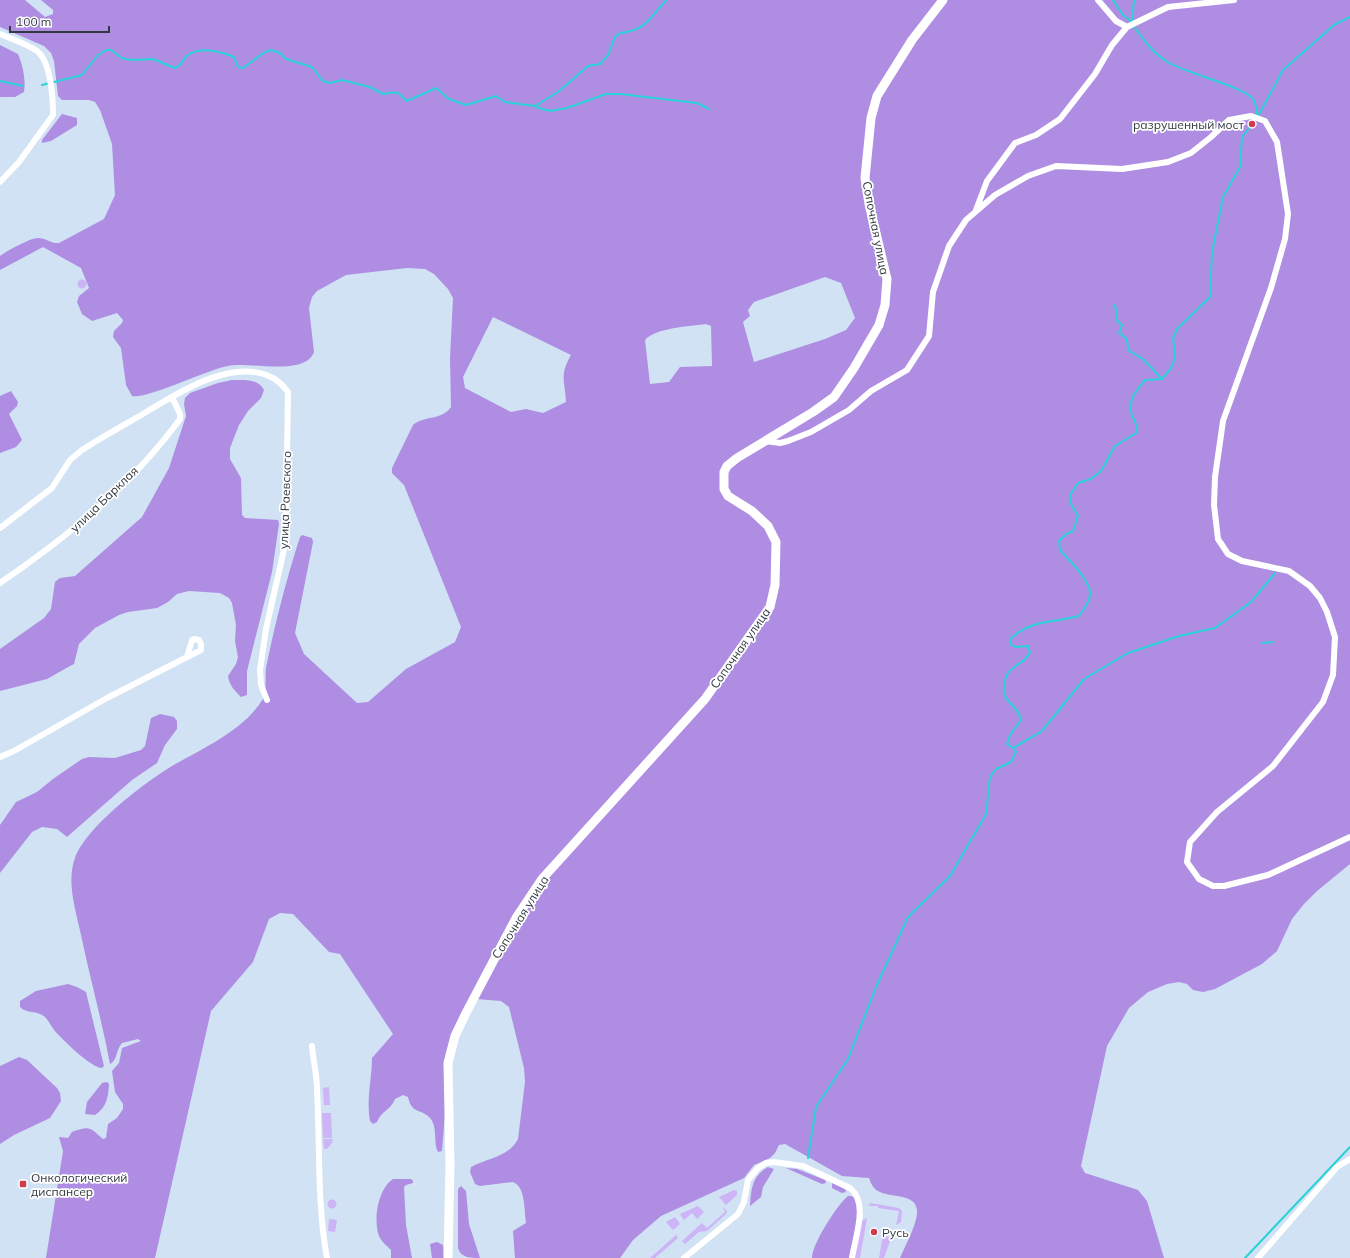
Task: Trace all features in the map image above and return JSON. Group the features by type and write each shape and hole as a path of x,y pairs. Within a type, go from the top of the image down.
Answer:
{"main road":[{"name":"Сопочная улица","path":"448,1258 450,1166 448,1063 455,1036 491,963 516,918 542,878 705,699 770,607 775,585 776,542 768,526 752,510 728,496 724,488 723,480 727,466 736,458 834,397 854,368 879,325 885,305 887,279 869,204 865,178 871,118 877,96 912,40 943,0"}],"street":[{"path":"1098,0 1116,21 1127,27"},
{"path":"976,211 987,181 1015,143 1036,135 1060,119 1127,27 1168,7 1234,0"},
{"path":"0,34 38,52 45,60 51,88 53,115 52,119 0,182"},
{"path":"765,441 780,443 811,432 850,410 871,391 907,370 929,336 933,292 949,246 966,220 996,195 1028,176 1056,166 1122,170 1168,162 1191,153 1229,120 1251,116 1264,121 1277,142 1288,214 1285,238 1271,288 1223,422 1215,477 1214,505 1218,539 1228,554 1242,561 1289,571 1310,586 1320,598 1327,612 1335,637 1333,675 1323,702 1273,766 1216,812 1190,842 1187,862 1199,879 1213,886 1224,886 1268,875 1350,837"},
{"name":"улица Раевского","path":"172,397 205,380 229,373 249,372 262,374 273,378 288,392 286,545 266,629 260,670 261,685 267,700"},
{"path":"0,528 52,488 70,460 82,450 172,397"},
{"name":"улица Барклая","path":"0,583 60,540 121,486 180,419 180,414 172,397"},
{"path":"0,756 14,751 107,698 187,657"},
{"path":"312,1046 317,1084 320,1175 324,1238 327,1258"},
{"path":"1258,1258 1337,1167 1350,1159"},
{"path":"684,1258 734,1219 744,1202 748,1180 758,1168 766,1163 774,1162 803,1166 850,1188 857,1193 860,1203 860,1213 852,1258"}],"shaded area":[{"path":"0,0 25,0 45,17 53,14 53,10 41,0 1350,0 1350,864 1317,891 1304,904 1292,919 1277,951 1262,964 1215,989 1203,992 1193,990 1187,984 1179,982 1167,984 1148,992 1129,1008 1107,1046 1081,1166 1085,1173 1138,1190 1147,1201 1164,1258 900,1258 917,1214 917,1207 910,1199 885,1194 876,1190 869,1178 842,1176 785,1144 779,1145 775,1153 770,1158 754,1165 744,1178 661,1216 633,1240 620,1258 515,1258 513,1231 526,1223 524,1200 520,1189 513,1182 480,1186 475,1184 470,1172 471,1167 509,1150 518,1139 525,1082 524,1068 509,1007 501,1001 476,999 451,1038 442,1151 438,1152 435,1130 430,1118 414,1109 408,1097 403,1095 395,1099 377,1122 373,1124 370,1121 369,1097 372,1058 393,1034 340,954 329,952 293,914 280,913 269,919 253,962 211,1011 155,1258 46,1258 63,1151 59,1137 68,1138 72,1132 87,1128 103,1139 106,1138 108,1124 117,1118 123,1109 123,1104 115,1092 112,1071 119,1063 122,1048 141,1041 138,1039 122,1043 114,1060 110,1064 73,896 71,877 72,867 81,846 103,820 132,794 172,766 234,730 255,710 263,699 266,668 277,619 285,586 300,537 302,535 312,538 313,542 295,633 304,654 357,703 368,702 406,669 455,642 461,627 404,485 392,473 392,468 413,425 423,420 443,414 451,407 450,359 453,298 448,289 434,274 425,269 407,268 346,275 317,291 312,297 309,308 314,352 309,360 300,364 288,366 228,366 163,389 139,396 132,396 126,385 121,348 113,337 114,331 123,320 117,313 92,321 82,314 77,302 79,296 89,288 81,268 43,247 0,270 0,256 19,245 38,238 53,243 59,243 104,219 115,195 112,144 100,110 95,102 89,100 62,100 58,96 54,61 51,53 44,46 0,27","holes":["825,277 841,283 855,318 846,330 825,339 754,362 743,322 750,316 748,310 754,302","493,317 571,355 564,373 566,402 543,413 526,409 511,412 465,388 463,377","706,324 711,326 712,366 680,367 669,382 650,384 645,340 650,336 664,330"]},
{"path":"0,45 18,54 24,73 24,92 15,97 0,97"},
{"path":"62,114 77,118 77,125 51,141 42,143 42,140"},
{"path":"82,279 87,284 82,289 77,284"},
{"path":"232,380 245,380 258,383 264,390 261,398 248,411 239,425 230,448 230,459 241,478 242,515 245,518 278,520 279,524 272,572 247,671 247,695 241,697 231,685 228,676 236,664 238,657 235,641 236,625 232,603 229,598 220,593 189,591 177,594 168,602 157,608 128,612 119,615 95,628 79,644 74,664 47,679 0,691 0,649 44,618 51,609 55,582 60,578 75,576 142,517 169,468 186,416 184,404 185,398 190,393 218,383"},
{"path":"11,391 18,402 17,406 9,414 22,440 16,447 0,453 0,396"},
{"path":"160,714 174,717 177,721 177,729 165,745 157,763 132,780 67,837 57,829 42,827 32,832 0,873 0,825 16,802 37,792 82,759 89,757 115,758 141,750 145,746 151,718"},
{"path":"68,984 86,992 104,1066 102,1068 91,1063 63,1040 45,1017 39,1013 26,1011 20,1007 20,1001 36,991"},
{"path":"19,1057 27,1060 57,1088 60,1093 61,1101 50,1118 14,1135 0,1144 0,1066"},
{"path":"107,1082 109,1084 109,1089 102,1109 95,1115 85,1114 87,1102 102,1083"},
{"path":"329,1087 330,1105 324,1105 323,1088"},
{"path":"322,1113 331,1113 332,1138 323,1138"},
{"path":"323,1139 333,1139 332,1143 327,1149 324,1149"},
{"path":"768,1167 774,1169 763,1187 761,1197 750,1206 753,1184 759,1174"},
{"path":"786,1168 797,1169 825,1180 826,1183 822,1184"},
{"path":"393,1179 411,1179 413,1181 413,1183 404,1187 406,1225 412,1258 391,1258 391,1250 380,1238 377,1229 377,1213 380,1197"},
{"path":"832,1183 845,1189 846,1192 842,1193 832,1188"},
{"path":"461,1186 466,1191 469,1224 480,1258 464,1256 458,1248 458,1189"},
{"path":"734,1190 737,1191 737,1195 726,1205 719,1197"},
{"path":"848,1196 856,1199 858,1205 856,1228 849,1258 812,1258 820,1235"},
{"path":"332,1199 337,1204 332,1209 327,1204"},
{"path":"870,1203 899,1208 902,1211 901,1222 896,1225 899,1211 878,1208 878,1206 869,1206"},
{"path":"698,1206 704,1212 697,1219 692,1213 684,1220 680,1214"},
{"path":"723,1207 727,1211 726,1214 707,1231 699,1232 685,1244 682,1241 702,1223 707,1228 725,1212"},
{"path":"675,1217 680,1224 673,1230 666,1222"},
{"path":"867,1218 860,1258 854,1258 860,1222"},
{"path":"329,1219 337,1220 335,1232 328,1231"},
{"path":"676,1235 678,1238 655,1258 650,1258"},
{"path":"883,1235 889,1237 890,1241 884,1258 879,1258"},
{"path":"437,1242 443,1245 444,1258 432,1258 430,1244"}],"waterway":[{"path":"42,85 82,75 98,55 106,50 111,50 122,58 131,60 153,59 175,68 188,55 193,52 205,50 224,53 234,57 238,67 243,68 265,52 271,50 280,53 286,59 312,67 323,81 330,83 342,80 370,87 383,94 396,93 407,101 436,88 449,99 466,105 496,96 505,102 535,106 558,92 588,66 600,64 608,55 615,37 620,33 637,29 643,25 667,0"},
{"path":"1113,0 1123,15 1132,22"},
{"path":"1132,23 1134,0"},
{"path":"1013,748 1007,744 1010,735 1021,720 1020,715 1004,694 1004,684 1010,670 1025,660 1030,652 1028,646 1015,647 1010,644 1010,639 1026,628 1034,625 1079,616 1090,597 1087,583 1060,550 1059,541 1066,534 1073,531 1078,516 1071,504 1070,495 1078,483 1091,479 1101,471 1115,446 1136,433 1137,430 1131,410 1133,396 1145,380 1162,379 1171,368 1175,358 1173,338 1177,329 1210,297 1212,252 1223,197 1240,167 1242,137 1257,118 1283,70 1334,25 1350,17"},
{"path":"1133,25 1152,49 1174,66 1226,84 1247,94 1253,99 1257,110 1257,117"},
{"path":"0,81 23,86"},
{"path":"536,107 550,111 567,108 606,94 620,94 697,103 709,109"},
{"path":"1114,305 1117,312 1116,320 1122,325 1119,333 1127,339 1128,350 1144,360 1162,379"},
{"path":"808,1158 816,1107 848,1059 876,987 908,917 950,876 986,814 990,777 996,769 1011,762 1016,752 1013,748 1042,731 1084,679 1128,653 1179,636 1215,628 1251,602 1275,573"},
{"path":"1262,643 1273,642"},
{"path":"1245,1258 1350,1147"}],"place":[{"name":"разрушенный мост","path":"1252,124"},
{"name":"Онкологический диспансер","path":"23,1184"},
{"name":"Русь","path":"874,1232"}]}
